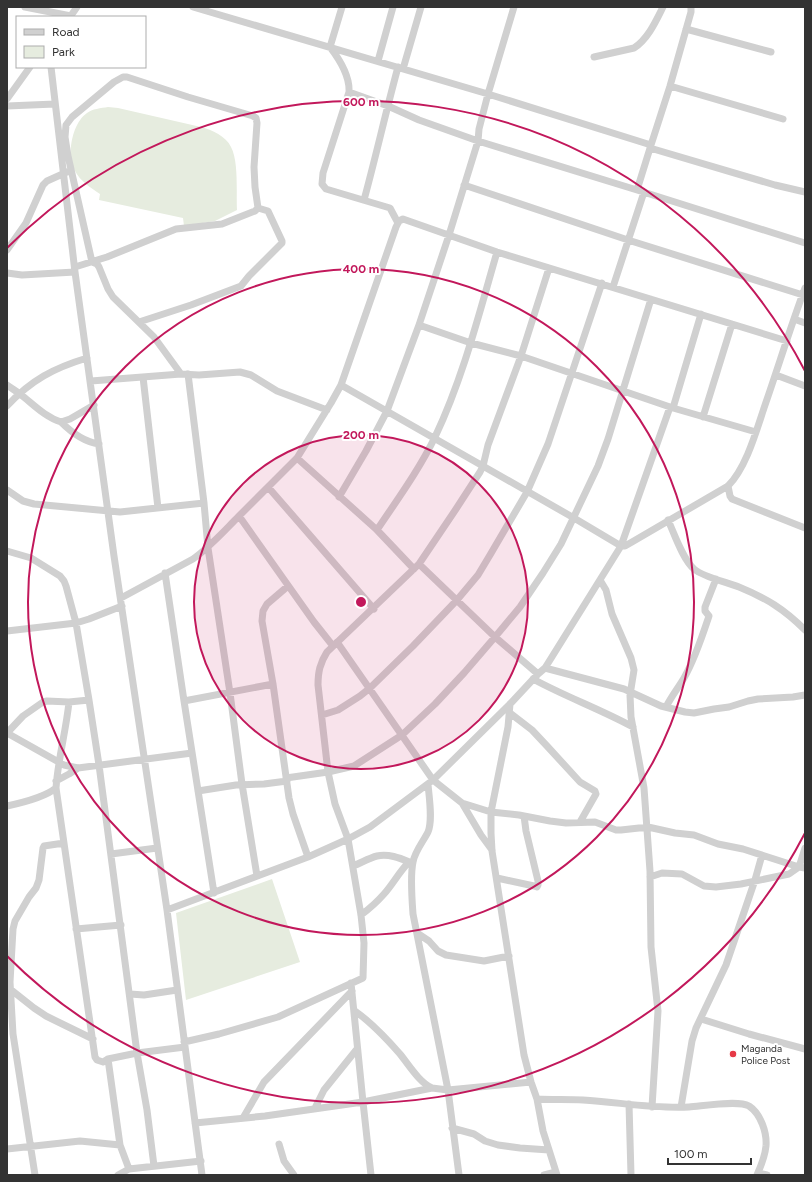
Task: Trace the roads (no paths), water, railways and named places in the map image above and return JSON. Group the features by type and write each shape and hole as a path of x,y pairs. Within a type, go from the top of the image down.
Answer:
{"street":[{"path":"25,7 70,16 77,7"},
{"path":"193,7 488,94 775,185 805,192"},
{"path":"330,47 342,7"},
{"path":"378,61 393,7"},
{"path":"364,200 388,106 421,7"},
{"path":"339,497 387,411 419,325 478,141 479,129 488,94 514,7"},
{"path":"594,57 634,48 649,31 663,7"},
{"path":"613,287 628,240 651,146 670,86 691,12 691,7"},
{"path":"686,28 771,52"},
{"path":"330,47 341,62 348,79 350,92 321,182 323,187 326,189 390,208 398,223"},
{"path":"7,99 29,68"},
{"path":"51,68 75,270 122,606 167,910 202,1175"},
{"path":"92,262 71,170 65,137 66,125 72,117 114,82 123,77 128,77 256,118 254,167 258,208"},
{"path":"670,86 783,119"},
{"path":"350,92 388,106 419,120 478,141 805,243"},
{"path":"7,106 55,104"},
{"path":"7,250 26,223 43,185 47,181 71,170"},
{"path":"341,385 621,546 626,546 728,486 734,480 756,432 804,292 628,240 464,185"},
{"path":"7,274 22,275 75,270 176,229 222,224 257,210 258,208 263,208 268,211 282,243 249,276 245,282 240,286 191,305 139,322"},
{"path":"121,598 193,559 208,548 297,458 341,385 398,223 403,219 496,252 602,283 787,341"},
{"path":"377,530 407,486 434,438 458,382 471,343 496,252"},
{"path":"92,262 97,264 99,267 113,297 154,337 184,374 204,503 208,548 242,784 257,876"},
{"path":"69,702 56,784 95,1057 97,1060 103,1062 108,1059 184,1044 278,1017 363,978 364,943 353,866 348,839 335,804 328,772 318,675 320,665 323,658 335,644 417,567 480,472 488,445 521,356 549,268"},
{"path":"322,715 342,708 370,688 457,600 478,575 527,492 548,444 602,283"},
{"path":"198,791 242,784 264,784 354,766 402,735 449,688 495,638 520,607 562,544 592,480 606,446 650,298"},
{"path":"167,910 308,857 348,839 370,827 431,782 545,668 621,546 671,408 701,314"},
{"path":"794,319 805,323"},
{"path":"703,417 732,324"},
{"path":"419,325 471,343 521,356 671,408 756,432"},
{"path":"7,406 19,393 35,381 65,365 87,358"},
{"path":"91,381 184,374 199,375 235,372 247,373 277,392 327,410"},
{"path":"776,375 805,386"},
{"path":"143,377 158,508"},
{"path":"7,385 43,412 61,422 82,439 99,444"},
{"path":"61,422 70,419 94,405"},
{"path":"297,458 417,567 457,600 536,677 555,691 611,715 633,727"},
{"path":"728,486 732,499 805,528"},
{"path":"268,487 374,609"},
{"path":"7,490 18,498 34,504 109,512 129,512 204,503"},
{"path":"239,516 314,622 335,644 370,688 402,735 431,782 462,803 491,812 558,822 595,822 616,830 648,827 675,833 694,834 718,844 743,849 802,868"},
{"path":"668,520 687,561 694,569 702,574 740,587 775,604 805,630"},
{"path":"7,551 31,558 60,576 64,581 76,623 99,766 137,1053 147,1110 154,1166"},
{"path":"165,573 214,893"},
{"path":"666,707 672,695 684,678 697,652 709,616 705,611 706,606 716,579"},
{"path":"600,580 606,590 612,614 632,663 634,673 630,701 633,727 642,772 648,827 651,947 658,1011 652,1107"},
{"path":"288,586 267,604 262,611 262,622 273,684 291,807 308,857"},
{"path":"7,631 76,623 122,606"},
{"path":"545,668 609,685 666,707 694,713 729,707 758,699 805,695"},
{"path":"184,701 273,684"},
{"path":"89,700 43,702 23,716 7,733 59,762 78,768 192,753"},
{"path":"510,704 508,727 491,812 492,851 522,1040 531,1082 537,1099 541,1124 556,1173 544,1175"},
{"path":"510,713 532,730 580,782 595,790 596,794 580,822"},
{"path":"7,806 49,793 56,784 78,768"},
{"path":"431,782 428,832 411,863 412,902 413,914 448,1090 459,1175"},
{"path":"462,803 480,835 492,851"},
{"path":"497,878 534,886 538,885 524,816"},
{"path":"9,986 13,929 15,921 36,888 39,880 43,848 44,846 64,843"},
{"path":"111,854 157,848"},
{"path":"802,868 805,848"},
{"path":"353,866 379,856 387,855 411,863"},
{"path":"681,1107 692,1041 696,1028 726,964 762,855"},
{"path":"361,916 383,896 401,870 411,863"},
{"path":"650,877 662,873 682,874 704,886 716,887 741,884 789,874 802,868"},
{"path":"76,929 120,925"},
{"path":"417,933 429,940 438,951 446,954 484,961 509,956"},
{"path":"7,972 13,1034 35,1175"},
{"path":"351,983 371,1175"},
{"path":"9,986 34,1008 46,1016 93,1039"},
{"path":"130,994 144,995 177,990"},
{"path":"243,1118 264,1082 352,991"},
{"path":"354,1011 371,1024 399,1053 424,1083 432,1088"},
{"path":"701,1019 805,1049"},
{"path":"7,1041 13,1034"},
{"path":"316,1108 324,1090 357,1049"},
{"path":"108,1059 120,1145 129,1169"},
{"path":"195,1124 363,1102 432,1088 448,1090 531,1082"},
{"path":"537,1099 582,1100 652,1107 743,1104 756,1112 762,1123 765,1132 766,1145 765,1154 757,1174 767,1175"},
{"path":"629,1104 631,1175"},
{"path":"452,1128 474,1134 485,1141 498,1145 549,1150"},
{"path":"7,1149 80,1141 120,1145"},
{"path":"279,1144 284,1161 294,1175"},
{"path":"118,1175 129,1169 201,1161"}],"place":[{"name":"Maganda Police Post","path":"733,1054"}]}
